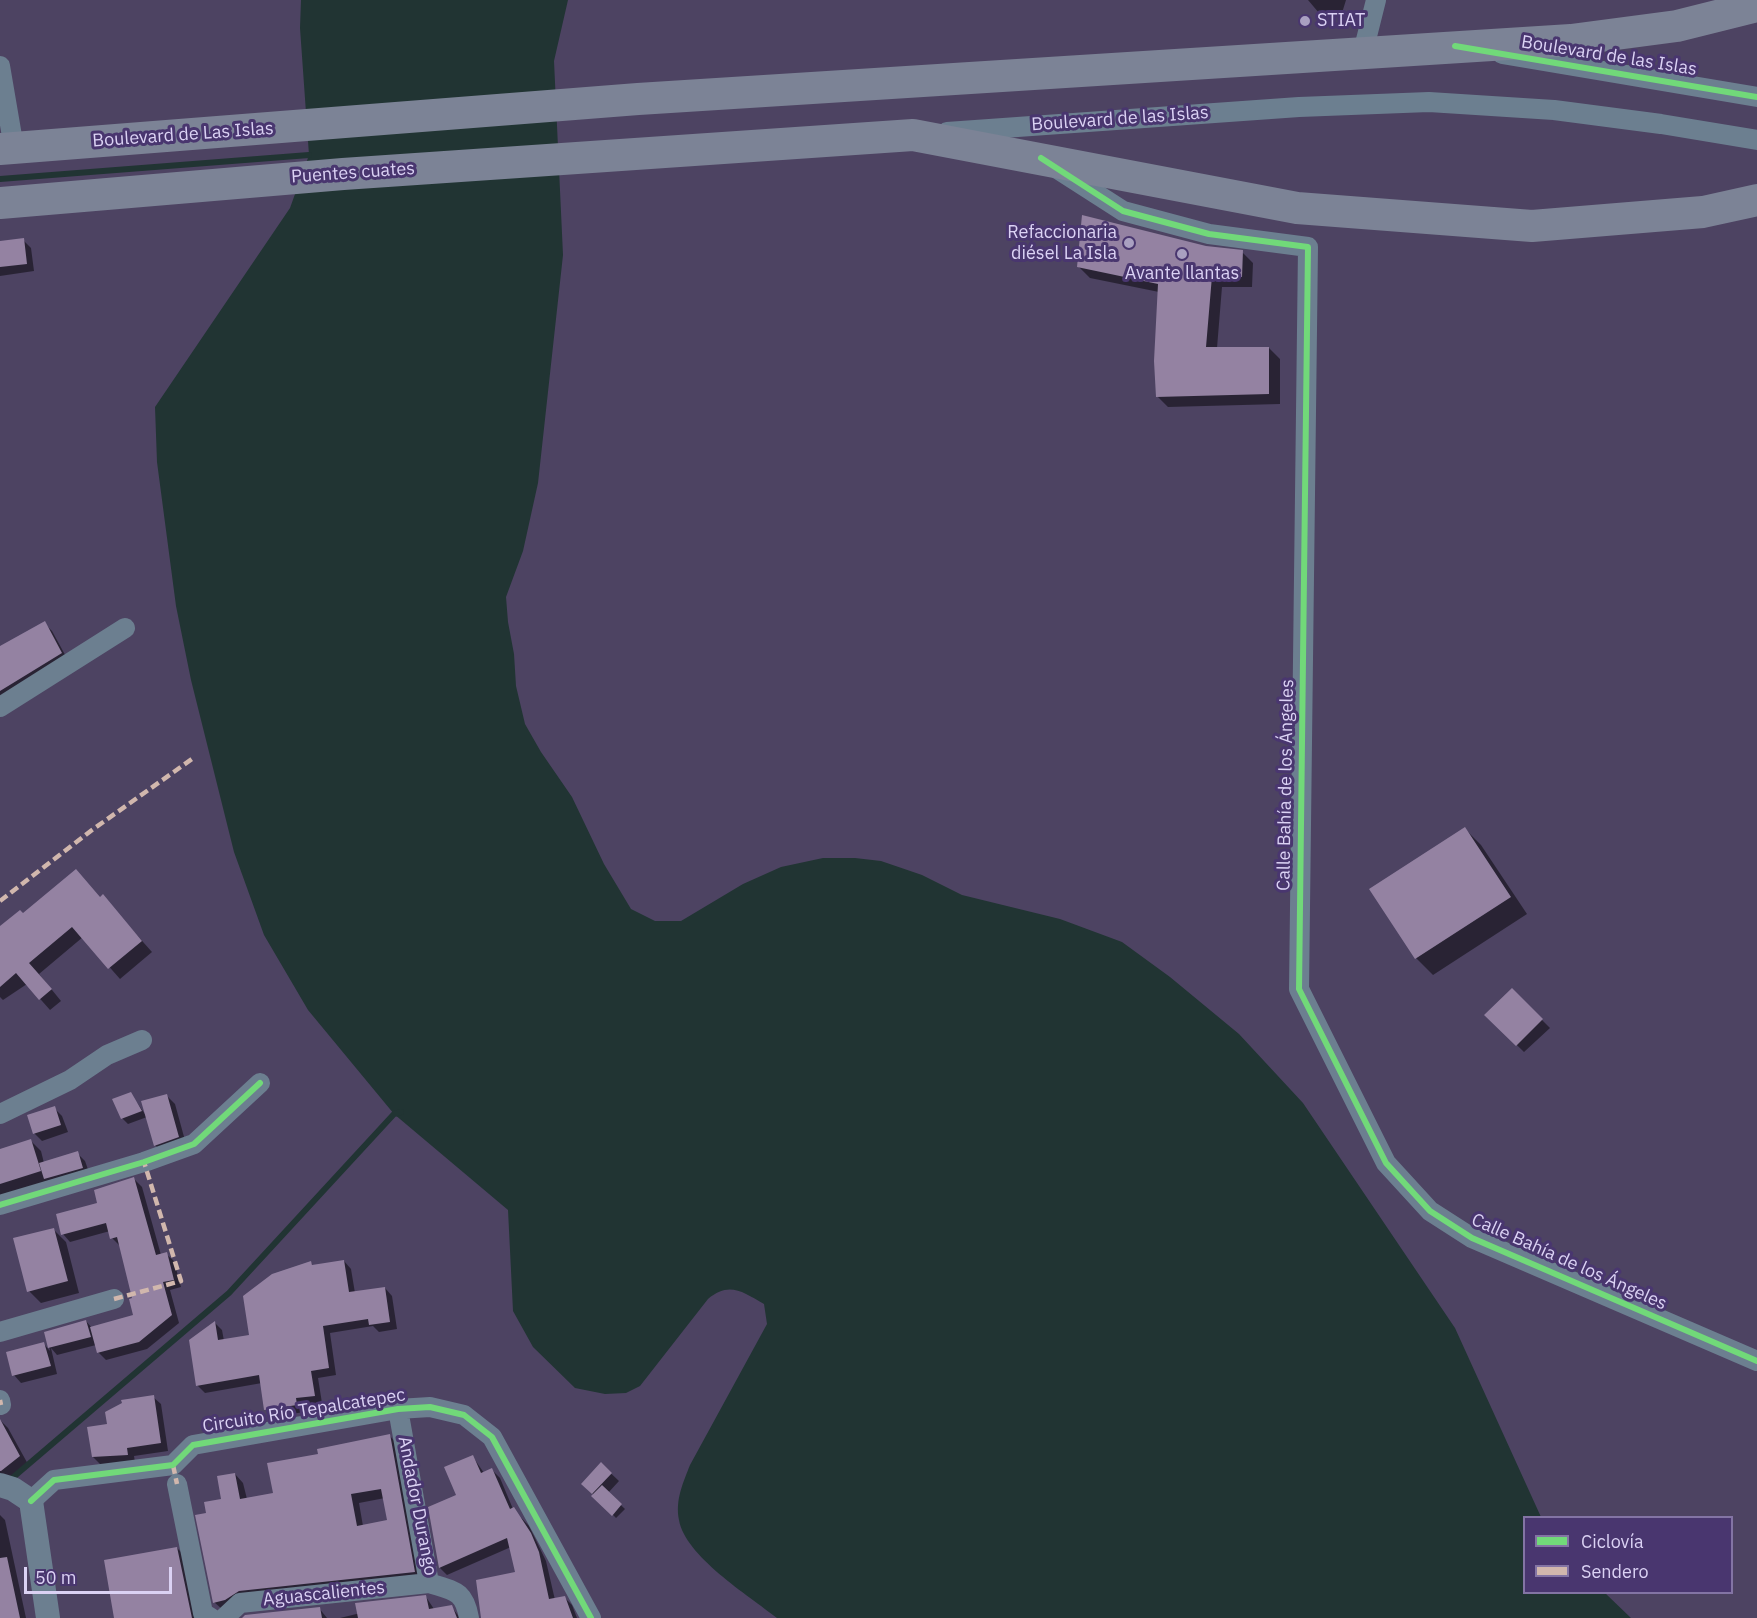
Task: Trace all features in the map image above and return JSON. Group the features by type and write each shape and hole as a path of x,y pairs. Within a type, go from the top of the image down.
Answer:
{"highway":[{"path":"1363,52 1571,40 1677,26 1757,6"},
{"name":"Boulevard de Las Islas","path":"66,144 638,99 1363,52"},
{"name":"Puentes cuates","path":"0,203 633,152 913,135 1297,208 1532,226 1703,213 1757,200"},
{"name":"Boulevard de las Islas","path":"7,149 66,144"}],"street":[{"path":"1363,52 1376,0"},
{"name":"Boulevard de las Islas","path":"1455,46 1757,97"},
{"path":"0,66 3,74 7,149"},
{"name":"Boulevard de las Islas","path":"913,135 1299,107 1429,102 1554,110 1757,140"},
{"name":"Calle Bahía de los Ángeles","path":"1041,158 1123,211 1209,234 1308,247 1299,988 1386,1164 1430,1211 1472,1238 1757,1361"},
{"path":"0,707 125,628"},
{"path":"0,1114 70,1080 107,1055 142,1040"},
{"path":"0,1205 144,1162 194,1144 260,1083"},
{"path":"0,1332 114,1299"},
{"name":"Circuito Río Tepalcatepec","path":"48,1618 15,1491 54,1480 173,1465 194,1445 398,1409 430,1407 464,1415 492,1437 591,1618"},
{"name":"Andador Durango","path":"398,1409 429,1583 458,1592 467,1604 469,1618"},
{"path":"177,1484 203,1613 211,1618"},
{"name":"Aguascalientes","path":"224,1618 240,1603 429,1583"}],"shaded area":[{"path":"301,0 568,0 554,61 563,255 538,483 523,551 506,597 516,686 525,724 572,797 604,864 631,909 655,921 681,921 743,884 781,867 823,858 855,858 881,861 922,875 962,895 1060,919 1122,942 1170,977 1239,1034 1303,1103 1455,1328 1541,1516 1523,1516 1523,1594 1606,1594 1631,1618 777,1618 719,1574 693,1547 684,1534 679,1520 680,1492 690,1465 767,1324 764,1304 743,1292 723,1290 708,1299 640,1386 626,1393 605,1394 575,1388 533,1347 513,1311 508,1210 394,1114 308,1010 264,935 234,852 191,680 176,606 157,462 155,407 290,208 309,155 300,28"}],"building":[{"path":"1082,215 1206,246 1243,250 1242,277 1212,276 1206,347 1269,347 1269,394 1156,397 1154,361 1158,284 1077,267"},
{"path":"24,238 27,264 0,267 0,241"},
{"path":"45,621 62,653 0,691 0,646"},
{"path":"1465,827 1511,897 1415,959 1369,889"},
{"path":"76,869 100,897 103,894 142,941 108,969 72,927 29,963 52,989 39,1000 16,973 0,987 0,926 20,910 23,913"},
{"path":"1512,988 1543,1019 1516,1046 1484,1015"},
{"path":"131,1092 142,1111 121,1119 112,1099"},
{"path":"167,1094 179,1137 154,1146 141,1101"},
{"path":"55,1106 61,1125 33,1134 27,1115"},
{"path":"31,1139 41,1171 0,1184 0,1149"},
{"path":"78,1151 83,1168 44,1179 39,1163"},
{"path":"134,1177 156,1255 167,1252 174,1280 163,1282 172,1315 139,1342 97,1353 90,1327 133,1315 129,1299 132,1298 117,1237 110,1239 106,1223 61,1235 56,1214 97,1203 94,1190"},
{"path":"54,1228 68,1281 27,1292 13,1238"},
{"path":"344,1260 349,1292 385,1287 390,1322 369,1325 368,1319 323,1326 329,1368 311,1371 315,1396 296,1398 297,1405 264,1410 259,1375 196,1386 189,1340 215,1321 218,1340 249,1335 243,1296 272,1274 311,1261 312,1265"},
{"path":"86,1320 91,1337 48,1348 44,1332"},
{"path":"44,1342 51,1366 12,1376 6,1352"},
{"path":"154,1395 161,1443 127,1448 128,1455 92,1457 87,1427 107,1424 105,1412 122,1403 121,1400"},
{"path":"0,1419 20,1456 1,1471 0,1471"},
{"path":"390,1434 415,1572 239,1591 225,1600 213,1603 195,1515 206,1513 204,1502 221,1499 217,1476 235,1473 240,1499 273,1493 267,1463 318,1454 317,1449","holes":["381,1489 387,1520 357,1526 351,1494"]},
{"path":"473,1455 481,1473 492,1468 510,1509 514,1507 531,1533 539,1552 549,1599 565,1596 573,1618 481,1618 476,1580 515,1572 507,1538 439,1568 428,1507 456,1495 444,1467"},
{"path":"601,1462 612,1473 592,1494 581,1484"},
{"path":"602,1485 622,1504 612,1516 591,1496"},
{"path":"177,1547 192,1618 114,1618 104,1560"},
{"path":"7,1557 20,1618 0,1618 0,1558"},
{"path":"426,1595 429,1609 452,1605 457,1618 358,1618 355,1603"},
{"path":"320,1607 322,1618 242,1618 245,1615"}],"waterway":[{"path":"0,179 309,155"},
{"path":"10,1480 229,1293 394,1114 401,1112"}],"marked path":[{"path":"0,901 92,830 192,759"},
{"path":"114,1299 181,1281 144,1162"},
{"path":"0,1400 1,1405"},
{"path":"173,1465 177,1484"}],"cycle path":[{"path":"1455,46 1757,97"},
{"path":"1041,158 1123,211 1209,234 1308,247 1299,989 1386,1163 1430,1211 1472,1238 1757,1361"},
{"path":"0,1205 144,1162 194,1144 260,1083"},
{"path":"31,1501 54,1480 173,1465 193,1445 398,1409 430,1407 464,1415 492,1437 591,1618"}],"place":[{"name":"STIAT","path":"1305,21"},
{"name":"Refaccionaria diésel La Isla","path":"1129,243"},
{"name":"Avante llantas","path":"1182,254"}]}
